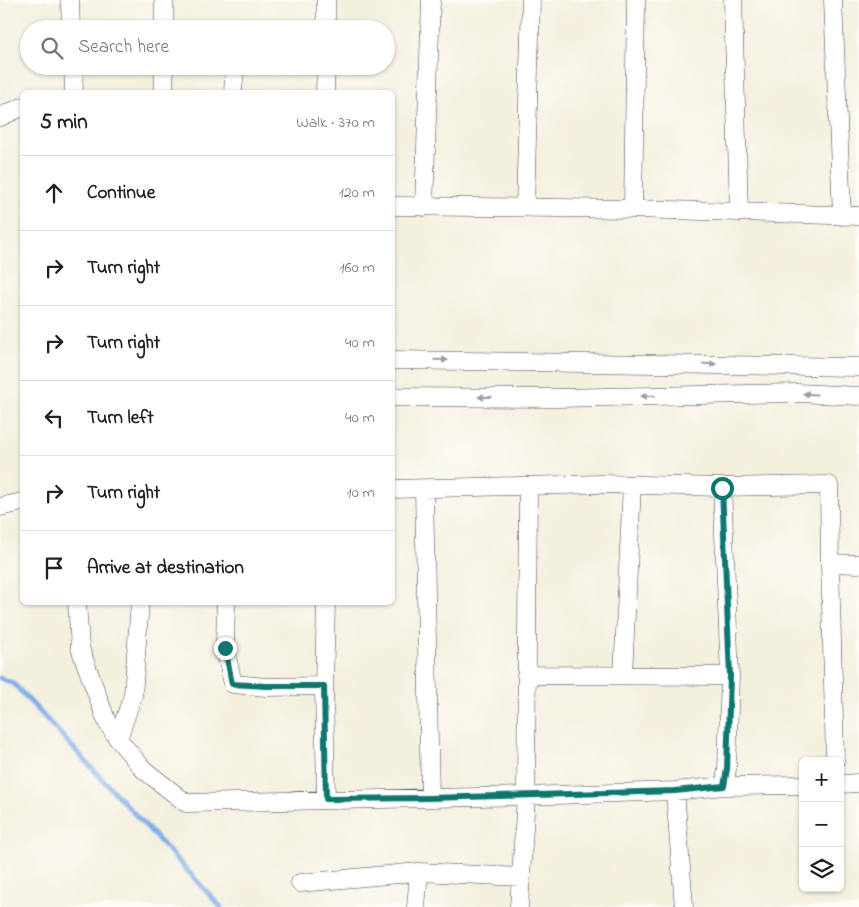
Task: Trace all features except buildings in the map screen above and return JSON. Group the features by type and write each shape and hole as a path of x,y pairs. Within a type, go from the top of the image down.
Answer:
{"street":[{"path":"70,0 71,20"},
{"path":"164,0 164,20"},
{"path":"326,0 326,20"},
{"path":"424,207 431,0"},
{"path":"525,208 532,0"},
{"path":"633,209 636,0"},
{"path":"734,0 739,212"},
{"path":"395,206 633,209 850,216 833,0"},
{"path":"71,90 72,75"},
{"path":"164,75 164,90"},
{"path":"233,90 234,75"},
{"path":"325,90 326,75"},
{"path":"0,117 20,108"},
{"path":"395,360 853,367 853,396 798,393 557,398 395,397"},
{"path":"623,675 632,485"},
{"path":"395,489 632,485 722,488 829,485 835,757"},
{"path":"519,907 526,796 528,486"},
{"path":"722,488 730,676 727,769 724,786"},
{"path":"424,489 430,798"},
{"path":"0,507 20,502"},
{"path":"830,563 859,564"},
{"path":"77,605 80,648 107,722 142,769 186,803 526,796 675,791 724,786 799,785"},
{"path":"118,739 133,695 140,605"},
{"path":"226,605 225,648 232,684 324,686"},
{"path":"326,605 324,686 326,799"},
{"path":"526,675 730,676"},
{"path":"844,784 859,783"},
{"path":"675,791 684,907"},
{"path":"300,883 419,872 520,877"},
{"path":"416,907 419,872"}],"waterway":[{"path":"0,678 13,683 221,907"}],"route":[{"path":"225,648 232,684 324,686 326,799 526,796 675,791 724,786 727,769 730,676 722,488"}]}
